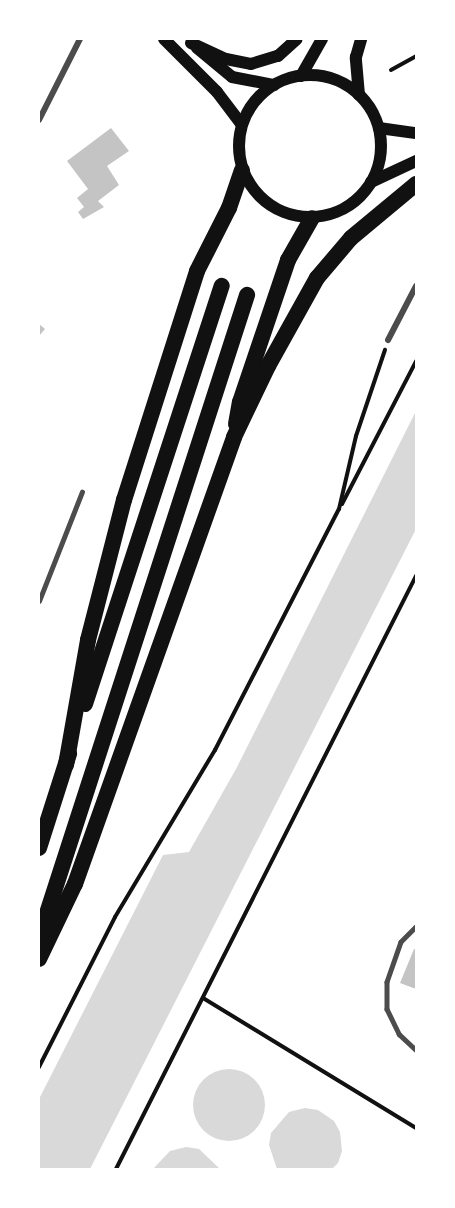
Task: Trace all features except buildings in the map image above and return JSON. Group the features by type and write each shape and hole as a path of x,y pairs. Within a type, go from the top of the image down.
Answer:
{"highway":[{"path":"66,765 88,640 124,500 197,271 229,208 242,170"},
{"path":"39,959 75,884 234,437 293,316 317,278 351,238 416,184"},
{"path":"234,437 240,402 288,260 312,218"},
{"path":"39,848 222,286"},
{"path":"39,938 247,295"}],"main road":[{"path":"164,39 217,92 242,125"},
{"path":"189,41 226,59 251,64 278,56 297,39"},
{"path":"301,75 322,39"},
{"path":"359,95 356,57 361,39"},
{"path":"189,41 232,77 274,85"},
{"path":"372,182 379,165 378,128 359,95 342,83 322,76 301,75 274,85 260,95 242,125 238,140 242,170 253,190 269,206 290,215 312,218 346,208 372,182 416,161"},
{"path":"378,128 416,133"}],"street":[{"path":"39,120 80,39"},
{"path":"388,340 416,286"}],"lane":[{"path":"39,601 82,492"},
{"path":"416,927 401,942 391,962 387,981 387,1009 399,1034 416,1050"}],"path":[{"path":"391,70 416,56"},
{"path":"339,509 356,436 388,340"},
{"path":"39,1067 115,917 215,750 416,361"},
{"path":"116,1169 416,576"},
{"path":"202,998 416,1128"}],"shaded area":[{"path":"416,411 416,529 90,1169 39,1169 39,1099 163,855 189,852 236,769"},
{"path":"236,1069 255,1079 263,1091 265,1105 263,1119 255,1131 243,1139 222,1141 203,1131 195,1119 193,1098 203,1079 215,1071"},
{"path":"305,1108 318,1110 334,1121 340,1132 342,1151 338,1163 332,1169 277,1169 269,1145 271,1133 289,1112"},
{"path":"186,1147 199,1149 220,1169 153,1169 170,1151"}]}
